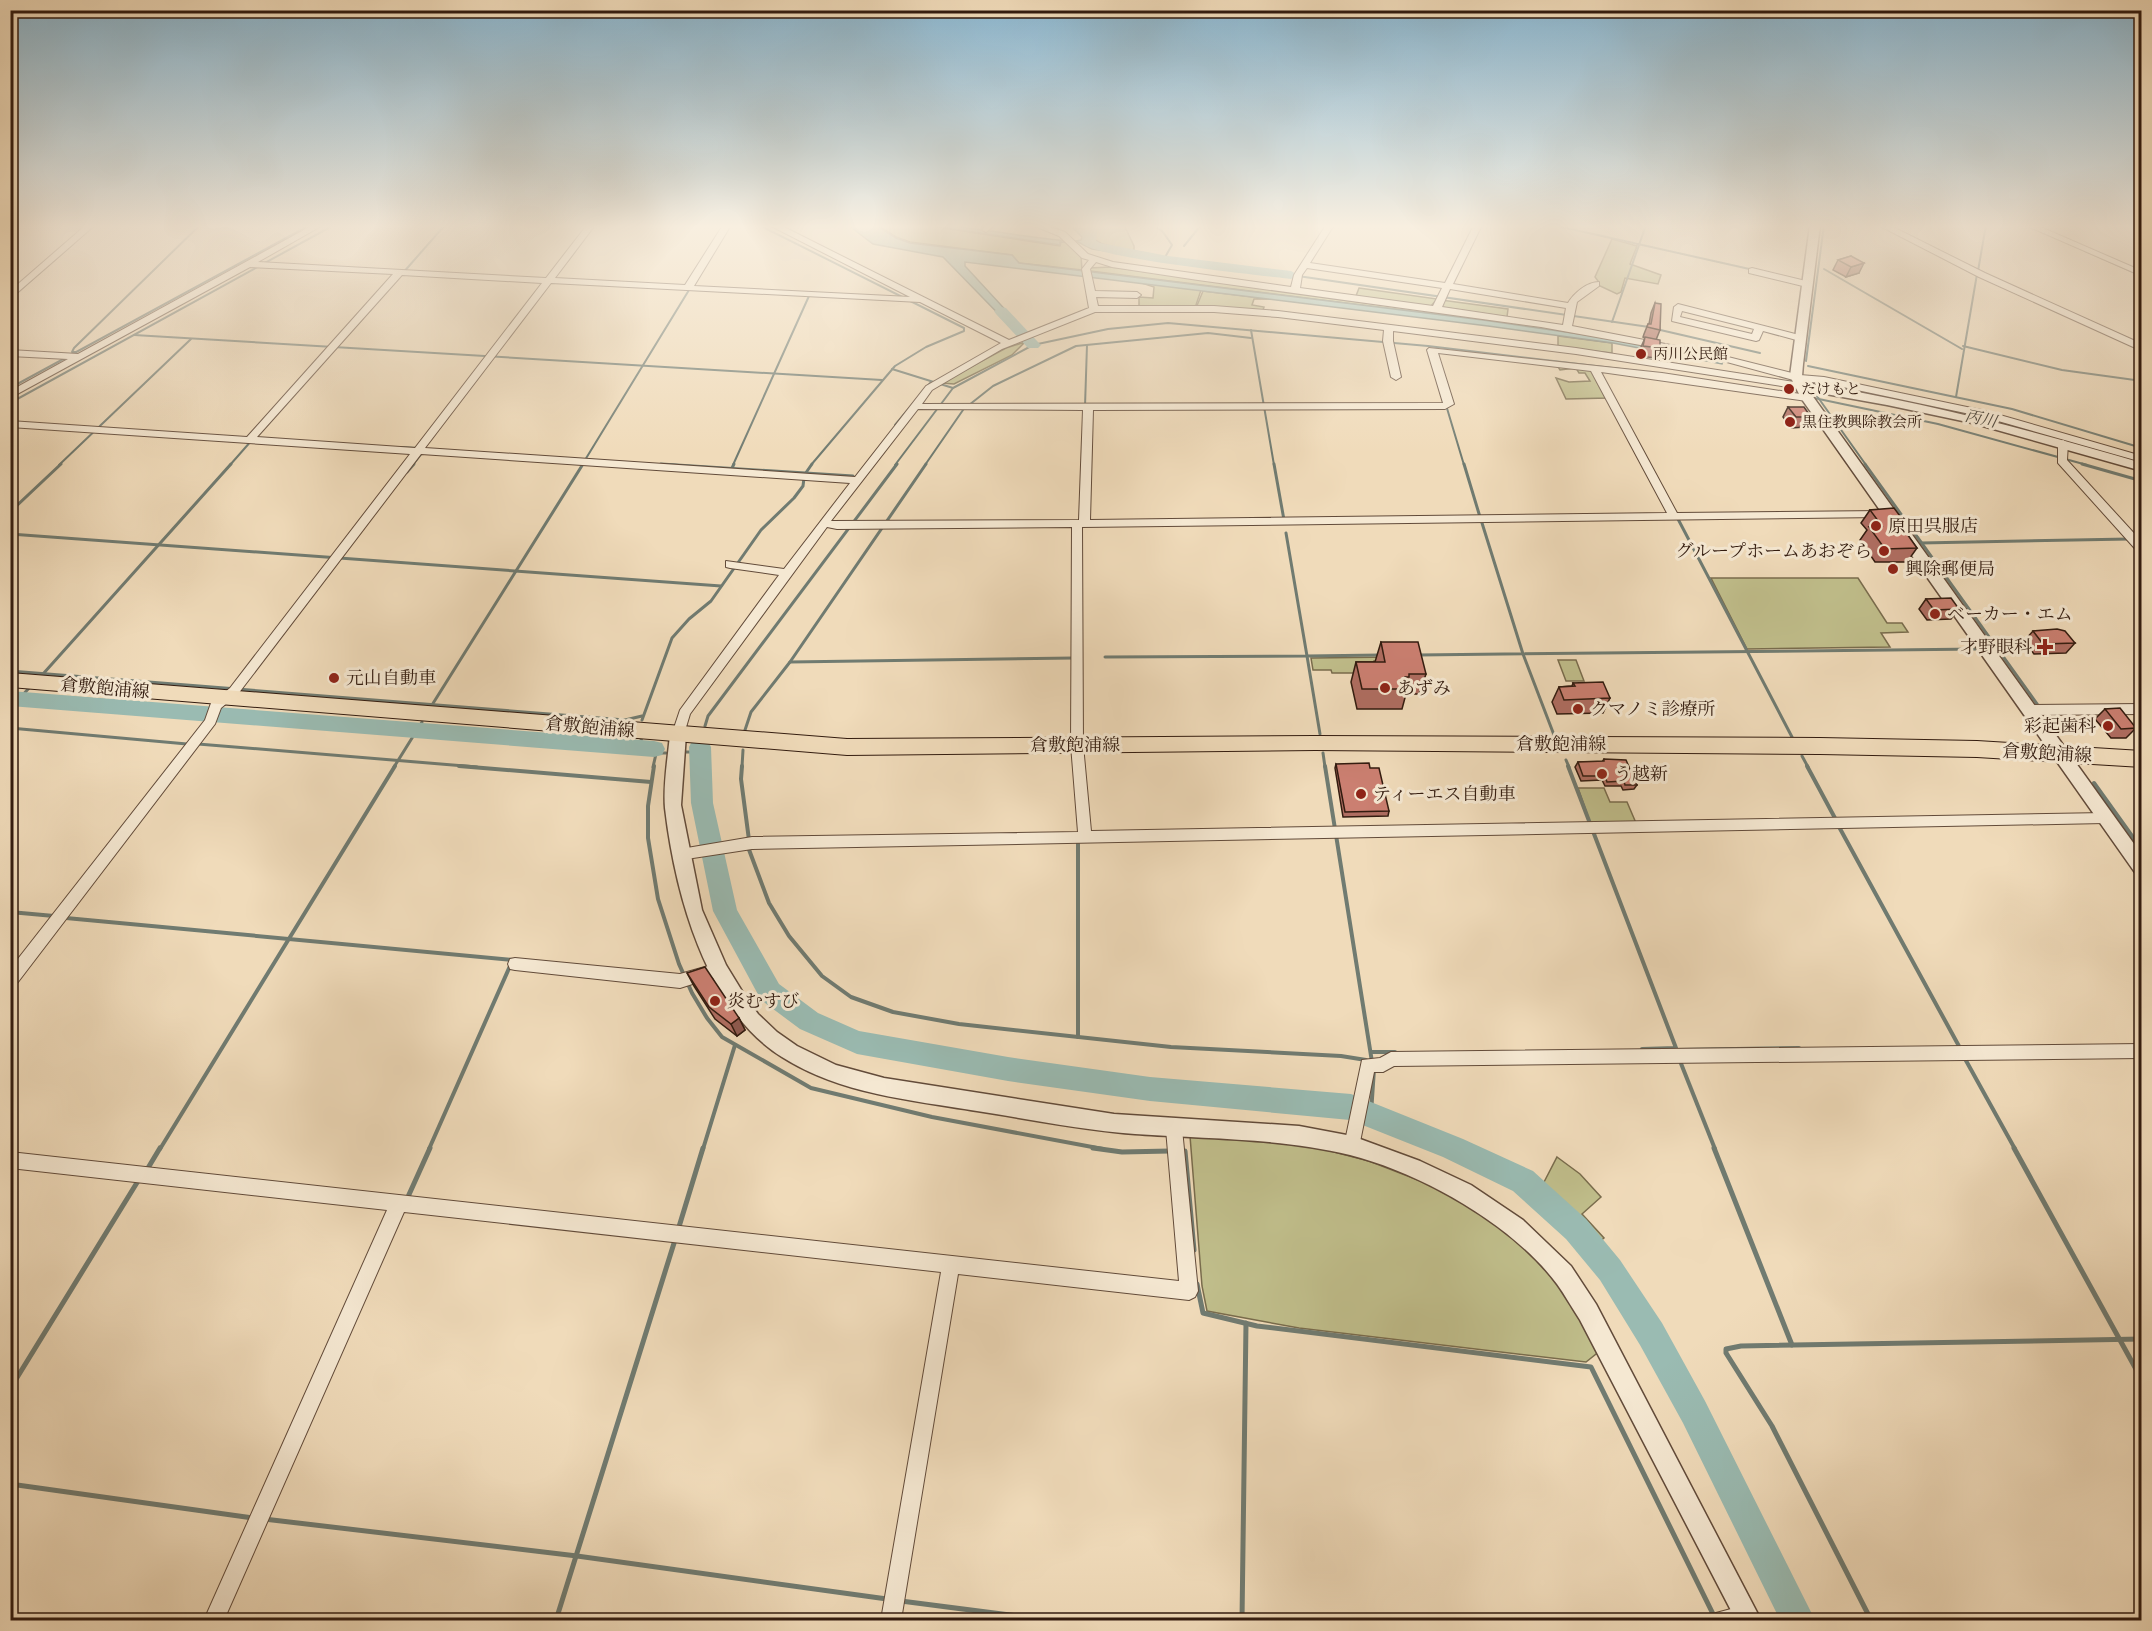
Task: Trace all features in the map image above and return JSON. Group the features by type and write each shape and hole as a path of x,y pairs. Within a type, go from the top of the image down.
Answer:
{"main road":[{"name":"倉敷飽浦線","path":"10,680 224,700 847,747 1315,743 1820,746 2142,759"}],"street":[{"path":"10,395 74,356 178,301"},
{"path":"251,439 375,301"},
{"path":"10,981 224,700 421,450 534,301"},
{"path":"916,301 1009,343"},
{"path":"1093,301 1094,309"},
{"path":"1429,301 1568,317 2063,443 2142,467"},
{"path":"1535,301 1568,317"},
{"path":"1568,317 1575,301"},
{"path":"1805,301 1800,338 1799,377 1888,514 2038,710 2061,754 2142,869"},
{"path":"2039,301 2142,348"},
{"path":"1680,303 1759,328 1800,338"},
{"path":"1724,1620 1748,1618 1588,1312 1563,1274 1516,1227 1464,1192 1413,1168 1352,1146 1299,1136 1176,1144 1070,1117 858,1081 833,1073 790,1052 770,1038 751,1020 719,969 693,910 673,805 678,734 684,713 824,523 935,383 1009,343 1094,309 1242,310 1824,380 1986,414 2142,459"},
{"path":"1389,328 1388,343 1396,377"},
{"path":"915,406 939,408 1263,408 1446,406 1449,404 1432,350 1596,368 1799,377"},
{"path":"10,353 74,356"},
{"path":"1596,368 1674,515"},
{"path":"1081,837 1077,745 1082,523 1088,408"},
{"path":"10,424 857,480"},
{"path":"2063,443 2061,457 2142,549"},
{"path":"824,523 837,526 1888,514"},
{"path":"734,565 788,573"},
{"path":"2038,710 2142,709"},
{"path":"681,854 753,843 2105,818"},
{"path":"515,964 685,979 719,969"},
{"path":"1352,1146 1368,1065 1383,1065 1391,1059 2142,1051"},
{"path":"10,1160 1189,1291 1176,1144"},
{"path":"214,1620 399,1203"},
{"path":"894,1606 951,1265"}],"shaded area":[{"path":"1139,301 1197,301 1195,308 1139,307"},
{"path":"1199,301 1253,301 1252,305 1264,307 1263,310 1196,308"},
{"path":"1330,301 1362,301 1457,314 1457,317"},
{"path":"1394,301 1435,301 1431,306"},
{"path":"1441,301 1449,301 1508,309 1507,317 1441,307"},
{"path":"1558,336 1612,343 1612,353 1558,347"},
{"path":"1025,342 1012,355 954,384 941,383 1006,348"},
{"path":"1557,365 1592,368 1608,398 1566,399 1556,378 1569,382 1590,381 1585,373 1579,373 1576,368 1560,370"},
{"path":"1711,578 1858,578 1887,623 1902,623 1908,632 1881,633 1890,647 1747,649"},
{"path":"1395,657 1396,661 1374,661 1377,673 1332,673 1331,670 1313,670 1311,658"},
{"path":"1558,660 1576,660 1584,681 1566,681"},
{"path":"1578,788 1604,788 1610,802 1627,802 1636,823 1591,825"},
{"path":"1190,1136 1272,1141 1315,1147 1369,1161 1449,1192 1509,1230 1564,1287 1601,1350 1586,1362 1299,1328 1207,1311 1202,1286"},
{"path":"1557,1157 1580,1174 1601,1197 1582,1214 1604,1238 1598,1243 1585,1228 1511,1169 1513,1166 1543,1184"}],"water":[{"path":"986,301 997,301 1024,330 1025,333 1019,335"},
{"path":"1285,301 1329,301 1483,320 1614,339 1723,360 1722,364 1613,343"}],"building":[{"path":"1655,303 1661,304 1660,330 1647,327 1651,324"},
{"path":"1645,337 1660,340 1660,348 1643,346"},
{"path":"1788,407 1804,407 1811,417 1796,417"},
{"path":"1894,508 1906,524 1900,524 1917,548 1885,549 1869,527 1882,526 1870,510"},
{"path":"1951,598 1959,609 1934,610 1926,599"},
{"path":"2057,629 2065,631 2075,643 2043,644 2033,631"},
{"path":"1381,642 1418,642 1426,674 1409,674 1409,677 1405,677 1408,689 1362,689 1356,662 1385,662"},
{"path":"1603,682 1610,698 1564,700 1559,687 1575,686 1573,683"},
{"path":"2120,708 2136,728 2121,729 2105,709"},
{"name":"う越新","path":"1604,759 1626,760 1637,785 1625,785 1624,781 1607,782 1605,776 1583,776 1578,762 1604,761"},
{"name":"ティーエス自動車","path":"1369,763 1370,768 1379,768 1389,811 1345,812 1336,764"},
{"name":"炎むすび","path":"705,967 739,1018 731,1024 709,1007 687,973"}],"waterway":[{"path":"76,352 72,352 74,348 122,301"},
{"path":"10,388 170,301"},
{"path":"10,403 195,301"},
{"path":"643,366 682,301"},
{"path":"774,374 807,301"},
{"path":"892,369 926,347 964,331 964,328 910,301"},
{"path":"1471,301 1612,322"},
{"path":"1612,322 1619,301"},
{"path":"1806,361 1814,301"},
{"path":"1879,301 1962,349"},
{"path":"1965,346 1972,301"},
{"path":"1001,311 1033,345"},
{"path":"1612,322 1649,327"},
{"path":"953,388 1033,345 1108,329 1168,323 1251,330"},
{"path":"1656,329 1760,353"},
{"path":"1251,330 1428,346 1638,371"},
{"path":"1251,330 1274,465"},
{"path":"969,405 993,386 1076,346 1208,333 1251,338"},
{"path":"134,335 643,366"},
{"path":"59,465 191,339"},
{"path":"1085,406 1087,345"},
{"path":"1956,397 1965,346"},
{"path":"1965,346 2062,370 2142,381"},
{"path":"585,460 643,366"},
{"path":"643,366 774,374"},
{"path":"1808,366 2012,409 2142,448"},
{"path":"811,465 892,369"},
{"path":"892,369 953,388"},
{"path":"733,465 774,374"},
{"path":"774,374 882,380"},
{"path":"895,425 931,382"},
{"name":"丙川","path":"1818,383 1870,392"},
{"path":"895,465 953,388"},
{"path":"1814,398 1819,399"},
{"path":"1819,399 1938,424 2087,465"},
{"path":"1819,399 1866,465"},
{"name":"丙川","path":"1914,401 2036,431"},
{"path":"1446,405 1464,465"},
{"path":"925,465 963,410"},
{"path":"230,465 252,440"},
{"path":"400,447 420,448"},
{"path":"413,465 423,452"},
{"path":"10,512 61,464"},
{"path":"159,545 231,464"},
{"path":"407,472 414,464"},
{"path":"516,571 583,464"},
{"path":"679,465 661,464 806,473"},
{"path":"732,468 734,464"},
{"path":"806,473 812,464"},
{"path":"705,726 708,716 897,464"},
{"path":"790,662 926,464"},
{"path":"1274,464 1284,520"},
{"path":"1464,464 1480,517"},
{"path":"1865,464 1922,543"},
{"path":"2082,464 2142,481"},
{"path":"806,473 853,476"},
{"path":"642,720 672,638 689,619 711,601 761,530 794,498 803,486 804,478"},
{"path":"1678,519 1747,651"},
{"path":"1482,523 1523,654"},
{"path":"1286,533 1307,656"},
{"path":"10,534 159,545"},
{"path":"1922,543 2129,539"},
{"path":"1922,543 2045,715"},
{"path":"43,674 159,545"},
{"path":"159,545 516,571"},
{"path":"432,705 516,571"},
{"path":"516,571 721,586"},
{"path":"1747,651 1979,649"},
{"path":"1523,654 1747,651"},
{"path":"1747,651 1792,737"},
{"path":"1418,655 1523,654"},
{"path":"1523,654 1554,735"},
{"path":"1307,656 1381,655"},
{"path":"1105,657 1307,656"},
{"path":"1307,656 1320,734"},
{"path":"790,662 1074,658"},
{"path":"745,730 751,712 790,662"},
{"path":"10,671 43,674"},
{"path":"43,674 432,705"},
{"path":"20,698 29,688"},
{"path":"10,698 654,749"},
{"path":"10,710 21,699"},
{"path":"432,705 625,720 642,716"},
{"path":"398,760 422,722"},
{"path":"10,728 187,744"},
{"path":"639,747 642,737"},
{"path":"198,744 398,760"},
{"path":"700,747 702,803 725,911 770,992 809,1021 857,1042 1008,1069 1150,1089 1351,1107 1453,1148 1523,1181 1576,1229 1610,1270 1651,1334 1694,1412 1798,1620"},
{"path":"653,767 656,754 654,749"},
{"path":"742,767 743,750"},
{"path":"684,752 700,752"},
{"path":"656,753 666,753"},
{"path":"1323,753 1325,767"},
{"path":"1802,756 1808,767"},
{"path":"394,767 398,760"},
{"path":"398,760 477,767"},
{"path":"1566,760 1569,767"},
{"path":"289,939 395,766"},
{"path":"459,766 651,782"},
{"path":"654,766 648,806 648,838 658,899 679,964 692,993 722,1037 811,1088 932,1117 1103,1149"},
{"path":"742,766 741,779 749,840"},
{"path":"1325,766 1335,829"},
{"path":"1568,766 1676,1048 1642,1049"},
{"path":"1807,766 1836,820"},
{"path":"2094,783 2142,850"},
{"path":"1838,825 1960,1048"},
{"path":"1336,835 1372,1062"},
{"path":"1078,840 1078,1037"},
{"path":"748,847 769,903 789,936 822,976 851,997 893,1012 959,1024 1078,1037"},
{"path":"10,912 54,916"},
{"path":"66,918 289,939"},
{"path":"160,1149 289,939"},
{"path":"289,939 513,960"},
{"path":"429,1149 510,966"},
{"path":"1078,1037 1171,1047 1341,1056 1366,1060"},
{"path":"703,1149 735,1045"},
{"path":"1676,1050 1799,1048"},
{"path":"1372,1052 1395,1052"},
{"path":"1964,1057 2015,1149"},
{"path":"1680,1061 1715,1149"},
{"path":"1371,1113 1374,1069"},
{"path":"148,1168 160,1148"},
{"path":"407,1199 430,1148"},
{"path":"678,1230 703,1148"},
{"path":"1093,1148 1122,1152 1170,1151"},
{"path":"1714,1148 1792,1345"},
{"path":"2014,1148 2120,1339"},
{"path":"1181,1151 1185,1151 1194,1250"},
{"path":"10,1389 138,1181"},
{"path":"576,1556 675,1240"},
{"path":"1197,1284 1203,1313 1246,1323"},
{"path":"1242,1620 1246,1323"},
{"path":"1246,1323 1591,1367 1716,1620"},
{"path":"1871,1620 1772,1426 1726,1353 1726,1349 1741,1346 2120,1339"},
{"path":"2120,1339 2142,1380"},
{"path":"2120,1339 2142,1339"},
{"path":"10,1484 253,1518"},
{"path":"264,1519 576,1556"},
{"path":"556,1620 576,1556"},
{"path":"576,1556 887,1599"},
{"path":"901,1601 1048,1620"}],"place":[{"name":"丙川公民館","path":"1641,354"},
{"name":"たけもと","path":"1789,389"},
{"name":"黒住教興除教会所","path":"1790,422"},
{"name":"原田呉服店","path":"1876,526"},
{"name":"グループホームあおぞら","path":"1884,551"},
{"name":"興除郵便局","path":"1893,569"},
{"name":"ベーカー・エム","path":"1935,614"},
{"name":"才野眼科","path":"2045,647"},
{"name":"元山自動車","path":"334,678"},
{"name":"あずみ","path":"1385,688"},
{"name":"クマノミ診療所","path":"1578,709"},
{"name":"彩起歯科","path":"2108,726"},
{"name":"う越新","path":"1602,774"},
{"name":"ティーエス自動車","path":"1361,794"},
{"name":"炎むすび","path":"715,1001"}]}
